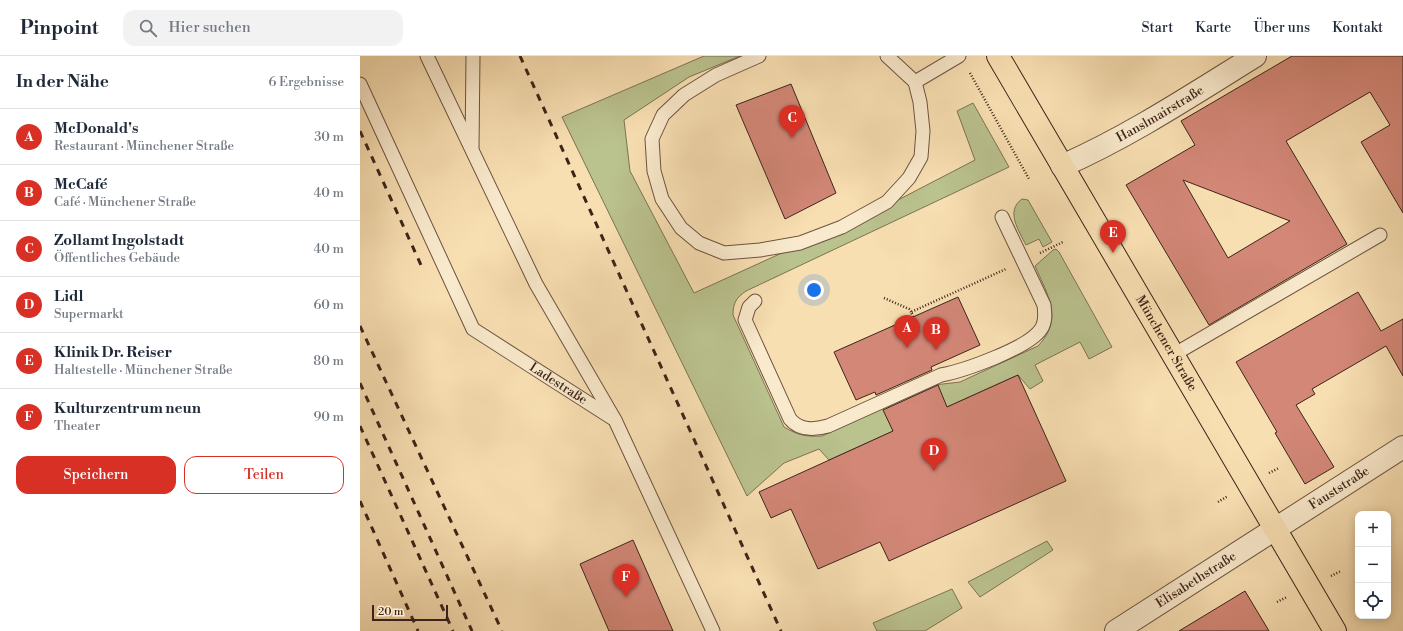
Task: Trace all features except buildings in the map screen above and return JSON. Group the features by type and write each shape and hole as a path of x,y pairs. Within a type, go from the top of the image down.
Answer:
{"main road":[{"name":"Münchener Straße","path":"998,56 1336,631"}],"street":[{"name":"Hanslmairstraße","path":"1062,166 1087,155 1165,111 1255,56"},
{"name":"Fauststraße","path":"1275,528 1403,447"},
{"name":"Elisabethstraße","path":"1116,631 1275,528"}],"lane":[{"name":"Ladestraße","path":"427,56 536,284 615,420"},
{"name":"Ladestraße","path":"472,152 473,56"},
{"path":"759,56 716,75 684,95 663,115 652,139 654,171 662,199 681,228 699,243 724,253 760,250 800,243 842,227 887,202 909,178 921,157 923,131 920,102 915,82 887,56"},
{"path":"915,82 959,56"},
{"name":"Ladestraße","path":"360,84 472,329 615,420"},
{"path":"755,301 749,307 745,320 790,419 800,427 809,429 828,426 941,375 960,372 1015,348 1036,335 1042,328 1045,321 1044,305 1002,217"},
{"path":"1173,355 1380,235"},
{"path":"615,420 713,631"}],"path":[{"path":"968,70 1029,179"},
{"path":"1038,254 1063,242"},
{"path":"911,312 1010,267"},
{"path":"884,298 909,309 913,317"}],"green space":[{"path":"704,56 740,56 689,77 624,120 630,171 694,293 896,201 975,160 957,111 973,103 1009,167 746,291 737,299 734,304 733,315 784,427 802,435 822,436 934,385 960,382 1038,346 1046,336 1052,317 1049,297 1035,266 1056,249 1112,347 1089,359 1080,342 1035,365 1043,381 1030,389 1018,375 829,460 819,449 784,463 747,496 562,117"},
{"path":"1022,199 1028,200 1052,242 1043,247 1039,239 1026,245 1017,227 1014,215 1014,209"},
{"path":"1047,541 1053,550 980,597 968,582"},
{"path":"952,589 962,608 925,631 877,631 873,623"}],"railway":[{"path":"520,56 781,631"},
{"path":"360,131 421,265"},
{"path":"360,326 502,631"},
{"path":"360,383 472,631"},
{"path":"360,426 453,631"},
{"path":"360,501 418,631"}],"place":[{"name":"Zollamt Ingolstadt","path":"792,138"},
{"name":"Klinik Dr. Reiser","path":"1113,253"},
{"name":"McDonald's","path":"907,348"},
{"name":"McCafé","path":"936,350"},
{"name":"Lidl","path":"934,471"},
{"name":"Kulturzentrum neun","path":"626,597"}]}
